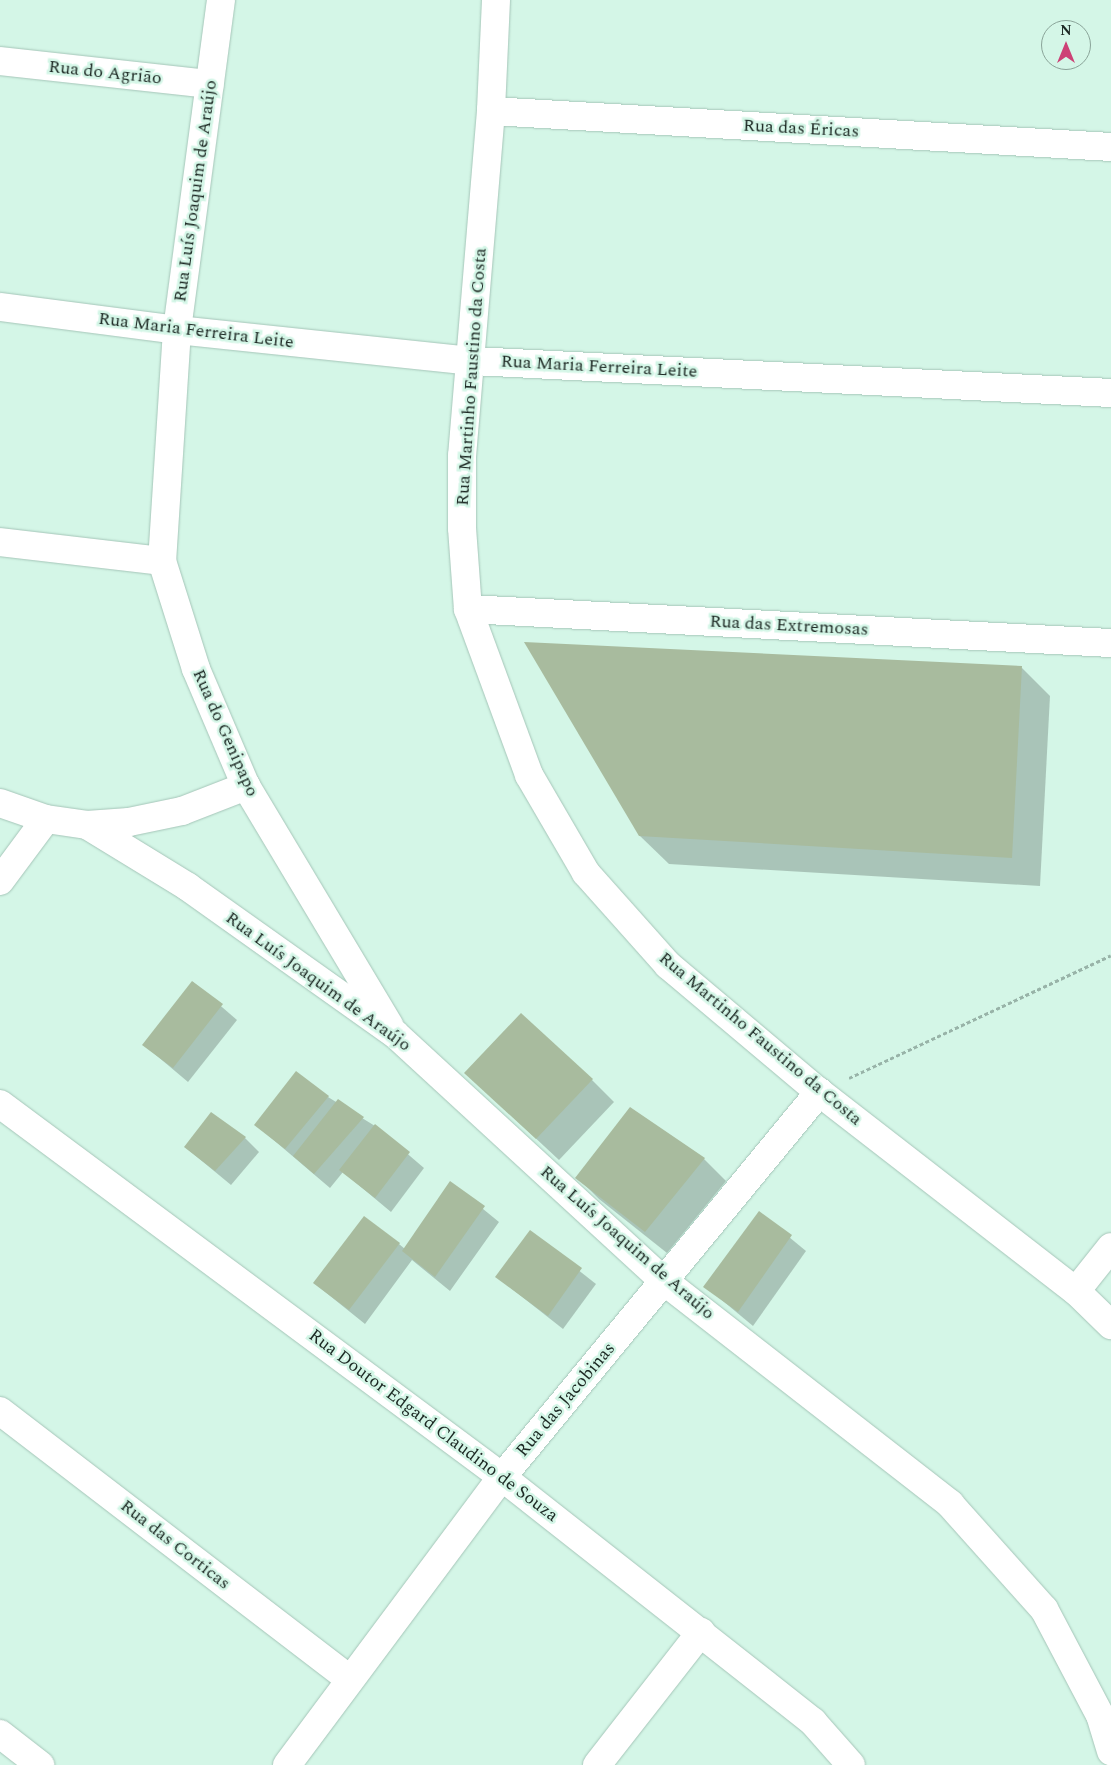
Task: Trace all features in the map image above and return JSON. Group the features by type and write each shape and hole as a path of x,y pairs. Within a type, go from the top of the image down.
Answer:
{"street":[{"name":"Rua Luís Joaquim de Araújo","path":"162,561 178,330 221,0"},
{"name":"Rua Martinho Faustino da Costa","path":"496,0 491,111 473,361 462,456 462,528 468,609 528,775 586,872 668,965 819,1092 1076,1291 1111,1325"},
{"name":"Rua do Agrião","path":"0,61 210,84"},
{"name":"Rua das Éricas","path":"491,111 1111,146"},
{"name":"Rua Maria Ferreira Leite","path":"0,307 178,330 473,361 1111,393"},
{"path":"0,542 162,561"},
{"name":"Rua do Genipapo","path":"162,561 196,669 246,786 395,1034"},
{"name":"Rua das Extremosas","path":"468,609 1111,643"},
{"path":"0,803 46,819 87,825 129,822 182,810 246,786"},
{"path":"0,881 46,819"},
{"name":"Rua Luís Joaquim de Araújo","path":"87,825 188,887 395,1034 664,1281 950,1504 1044,1609 1100,1715 1111,1751"},
{"name":"Rua das Jacobinas","path":"287,1765 502,1477 819,1092"},
{"name":"Rua Doutor Edgard Claudino de Souza","path":"0,1104 502,1477 702,1632 813,1722 850,1764"},
{"path":"1076,1291 1111,1248"},
{"name":"Rua das Corticas","path":"0,1411 350,1680"},
{"path":"597,1765 702,1632"},
{"path":"0,1734 40,1765"}],"path":[{"path":"819,1092 1111,956"}],"building":[{"path":"524,642 1022,666 1012,858 639,836"},
{"path":"192,981 223,1004 173,1068 142,1045"},
{"path":"521,1013 593,1079 536,1139 464,1073"},
{"path":"296,1071 329,1096 285,1149 254,1125"},
{"path":"338,1099 364,1117 314,1174 293,1156"},
{"path":"630,1107 705,1158 645,1232 575,1178"},
{"path":"211,1112 246,1137 215,1171 184,1147"},
{"path":"375,1124 410,1152 375,1198 339,1170"},
{"path":"450,1181 485,1206 435,1277 402,1251"},
{"path":"759,1211 792,1235 738,1312 703,1287"},
{"path":"364,1216 400,1243 349,1310 313,1283"},
{"path":"530,1230 582,1268 548,1316 495,1277"}]}
